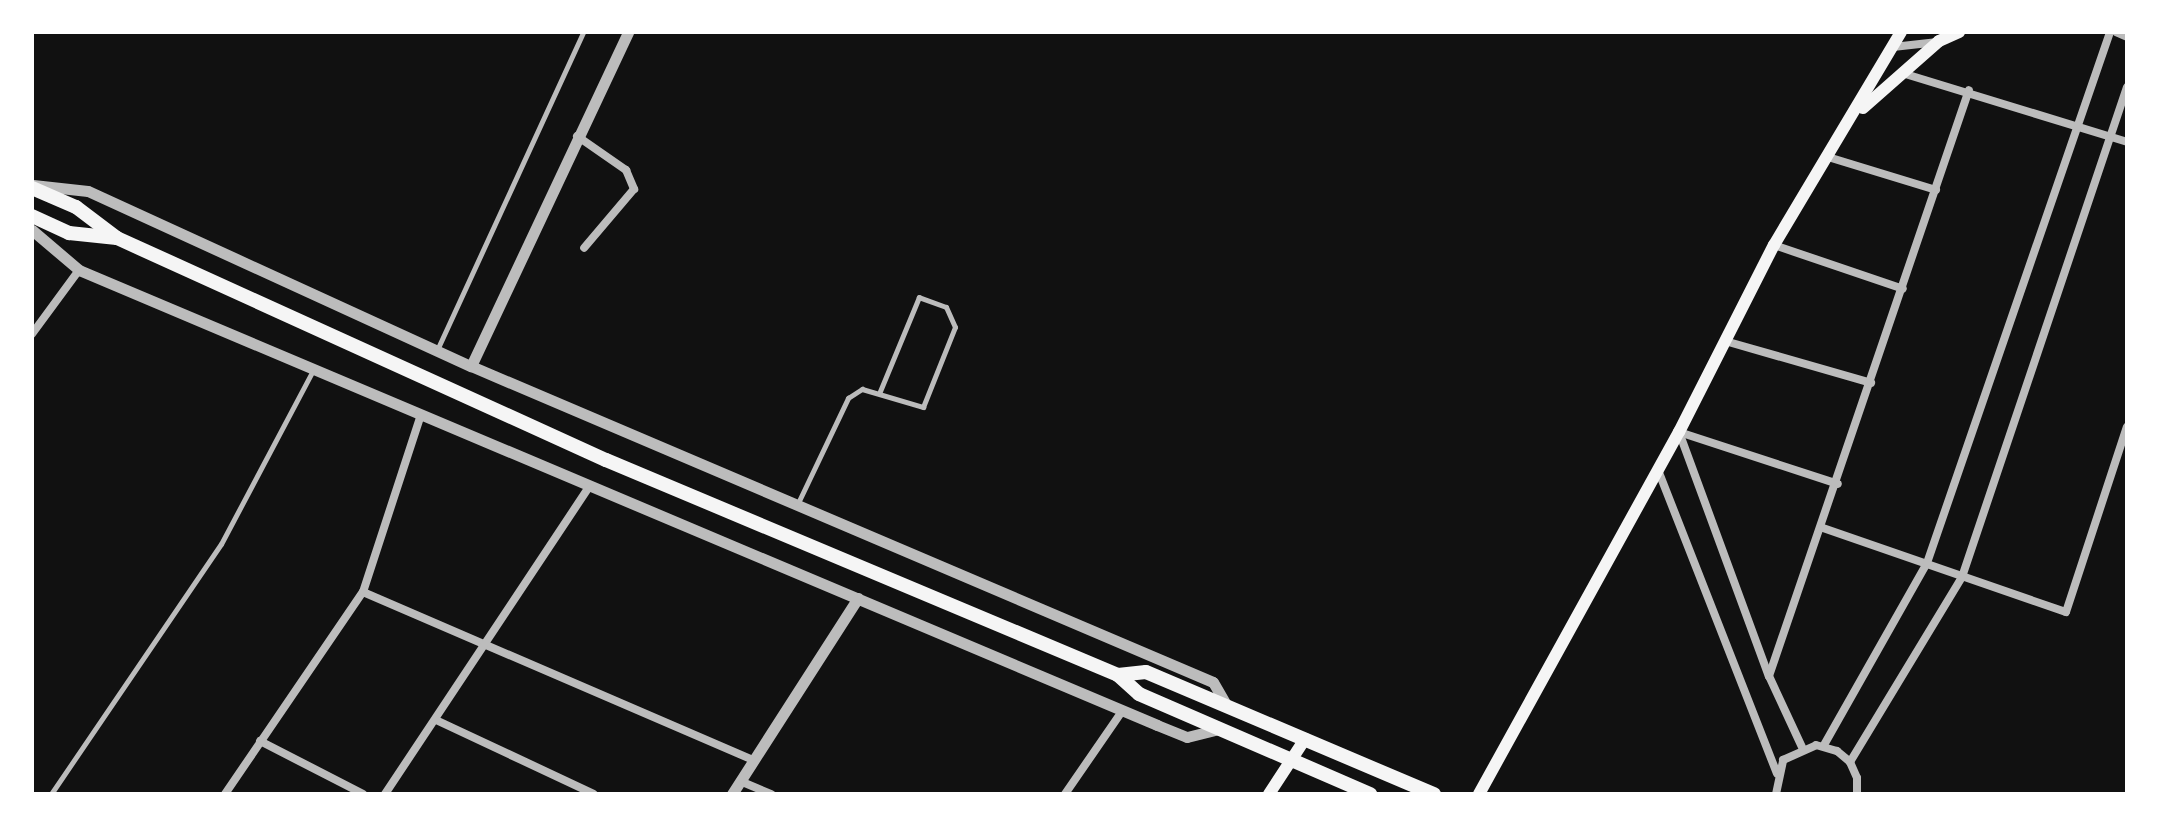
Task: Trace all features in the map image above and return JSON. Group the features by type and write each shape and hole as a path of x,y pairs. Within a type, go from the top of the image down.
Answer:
{"main road":[{"path":"1479,794 1679,432 1774,245 1855,115 1901,32"},
{"path":"1855,115 1939,41 1959,32"},
{"path":"32,187 76,207 117,238 606,460 1118,675 1139,694 1370,794"},
{"path":"32,216 69,233 117,238"},
{"path":"1118,675 1146,672 1434,794"},
{"path":"1269,794 1305,739"}],"street":[{"path":"471,366 576,136 628,32"},
{"path":"1824,745 1927,563 2110,32"},
{"path":"2116,32 2127,37"},
{"path":"1893,47 1939,41"},
{"path":"1902,73 1969,90 2127,142"},
{"path":"1850,762 1962,577 2127,87"},
{"path":"1769,676 1823,528 1969,90"},
{"path":"576,136 626,170 634,189 584,248"},
{"path":"1828,157 1936,190"},
{"path":"32,187 88,191 436,351 1213,682 1227,706"},
{"path":"32,230 79,270 313,370 1187,737 1219,729"},
{"path":"1774,245 1903,289"},
{"path":"32,334 79,270"},
{"path":"1725,341 1871,383"},
{"path":"225,794 363,592 421,415"},
{"path":"1823,528 2066,612 2127,427"},
{"path":"1679,432 1838,484"},
{"path":"1679,432 1769,676 1802,747"},
{"path":"1658,470 1777,773 1776,794"},
{"path":"385,794 488,646 590,486"},
{"path":"363,592 753,760"},
{"path":"732,794 858,598"},
{"path":"1065,794 1123,710"},
{"path":"436,720 594,794"},
{"path":"260,741 363,794"},
{"path":"1777,773 1790,754 1802,747 1824,745 1850,762 1857,778 1857,794"},
{"path":"740,781 771,794"}],"lane":[{"path":"436,351 583,32"},
{"path":"797,505 848,398 862,389 880,391 923,407 955,327 946,307 919,297 880,391"},
{"path":"51,794 221,544 313,370"}]}
